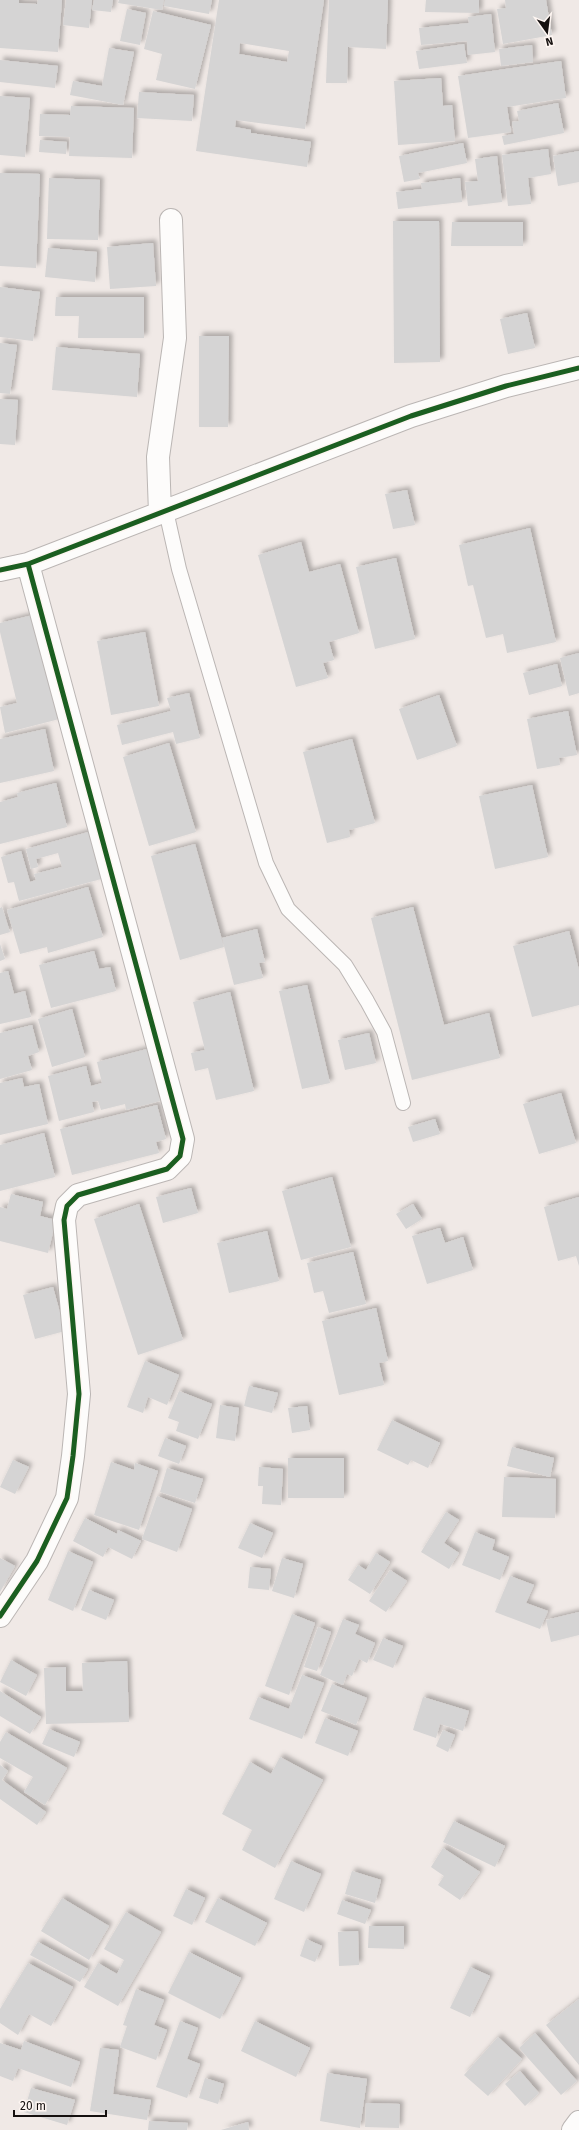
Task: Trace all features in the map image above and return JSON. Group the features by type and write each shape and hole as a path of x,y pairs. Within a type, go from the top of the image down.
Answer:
{"street":[{"path":"163,512 158,457 175,338 171,220"},
{"path":"0,570 28,564 411,416 506,386 579,368"},
{"path":"0,1616 37,1561 66,1498 73,1456 79,1394 64,1220 67,1206 78,1195 167,1169 180,1156 182,1139 28,564"},
{"path":"573,2130 579,2122"}],"lane":[{"path":"163,512 266,863 288,909 344,964 367,1001 384,1032 403,1103"}],"building":[{"path":"0,0 19,0 19,3 37,4 38,0 62,0 58,52 0,48"},
{"path":"66,0 92,0 89,28 63,25"},
{"path":"94,0 113,0 111,12 92,10"},
{"path":"119,0 164,0 162,10 118,3"},
{"path":"165,0 212,0 209,14 164,6"},
{"path":"219,0 324,0 305,129 236,120 235,127 251,130 251,133 311,142 307,167 196,151","holes":["240,43 289,51 287,62 239,54"]},
{"path":"329,0 388,0 386,49 348,47 347,83 326,83"},
{"path":"426,0 479,0 479,13 425,12"},
{"path":"505,0 546,0 552,35 503,44 497,9 506,8"},
{"path":"127,9 146,13 140,45 120,41"},
{"path":"153,11 211,25 195,89 156,80 162,54 144,49"},
{"path":"491,14 495,52 468,55 467,41 421,45 419,28 469,23 468,17"},
{"path":"464,44 467,63 419,69 416,51"},
{"path":"532,45 533,62 501,66 499,49"},
{"path":"109,48 134,52 123,105 70,95 73,81 102,86"},
{"path":"0,60 58,66 55,88 0,82"},
{"path":"561,61 566,98 507,107 511,132 468,138 458,76"},
{"path":"441,78 443,106 452,105 455,141 398,145 394,81"},
{"path":"139,92 194,95 192,121 137,118"},
{"path":"0,96 30,98 25,157 0,155"},
{"path":"558,103 564,133 504,145 502,136 514,134 512,122 519,121 517,111"},
{"path":"71,106 134,108 132,158 69,156 70,137 39,136 40,114 70,115"},
{"path":"40,140 67,142 66,154 39,152"},
{"path":"463,143 467,163 418,173 420,179 404,182 399,156"},
{"path":"548,149 551,174 528,178 531,204 508,206 502,155"},
{"path":"579,151 579,182 558,186 553,156"},
{"path":"497,156 502,202 468,206 465,182 478,181 475,159"},
{"path":"0,173 40,174 36,268 0,266"},
{"path":"49,178 100,180 98,240 47,239"},
{"path":"460,178 462,202 398,209 396,192 422,189 421,183"},
{"path":"393,221 439,221 440,362 394,363"},
{"path":"452,222 523,222 523,246 451,246"},
{"path":"153,243 156,286 110,289 107,247"},
{"path":"48,248 97,252 95,282 45,277"},
{"path":"0,287 40,292 33,341 0,337"},
{"path":"56,297 144,297 144,338 78,338 79,316 55,316"},
{"path":"527,313 535,348 508,354 500,319"},
{"path":"199,336 229,336 228,427 199,427"},
{"path":"0,343 17,345 10,394 0,393"},
{"path":"56,347 140,354 137,397 52,390"},
{"path":"0,399 18,400 15,445 0,444"},
{"path":"407,490 415,525 393,529 385,494"},
{"path":"530,528 556,642 507,653 503,634 486,638 473,585 468,586 459,545"},
{"path":"301,542 309,572 340,564 359,633 329,642 334,660 323,663 328,678 296,687 258,555"},
{"path":"396,558 415,639 375,649 356,567"},
{"path":"37,614 63,718 5,733 0,707 17,703 0,632 0,623"},
{"path":"145,632 159,706 111,715 97,641"},
{"path":"579,653 579,693 569,696 560,658"},
{"path":"557,664 562,686 529,695 523,673"},
{"path":"189,693 200,738 176,744 173,732 122,745 117,725 171,711 167,698"},
{"path":"439,695 457,746 417,760 399,709"},
{"path":"568,711 577,755 559,758 560,765 537,769 527,719"},
{"path":"45,729 54,771 0,783 0,739"},
{"path":"352,739 375,823 349,830 350,837 327,843 303,752"},
{"path":"169,743 196,832 149,846 123,757"},
{"path":"56,783 67,827 0,844 0,802 18,797 17,793"},
{"path":"532,785 548,857 495,869 479,796"},
{"path":"92,831 105,878 19,901 14,882 8,883 1,857 21,851 30,882 36,880 34,874 62,867 58,853 36,859 38,867 31,869 26,849"},
{"path":"195,844 224,947 180,960 151,856"},
{"path":"88,887 103,937 48,953 47,947 20,954 7,910"},
{"path":"2,907 10,932 0,935 0,908"},
{"path":"413,907 444,1025 489,1013 500,1058 412,1080 371,918"},
{"path":"257,929 265,962 259,963 263,978 234,985 222,938"},
{"path":"569,931 579,970 579,1005 532,1017 513,946"},
{"path":"0,944 5,959 0,961"},
{"path":"94,951 99,969 110,967 116,991 51,1008 39,965"},
{"path":"8,971 14,994 25,991 31,1017 0,1024 0,973"},
{"path":"307,985 330,1083 302,1089 279,991"},
{"path":"230,992 254,1091 216,1100 208,1068 195,1071 191,1053 205,1050 193,1002"},
{"path":"72,1009 85,1057 52,1067 38,1019"},
{"path":"32,1025 39,1052 28,1056 32,1070 0,1079 0,1033"},
{"path":"369,1033 376,1063 345,1070 338,1040"},
{"path":"147,1049 160,1101 126,1110 125,1104 101,1110 98,1101 92,1102 94,1112 59,1121 48,1076 86,1066 91,1086 102,1083 97,1062"},
{"path":"22,1078 24,1087 39,1084 48,1124 0,1135 0,1083"},
{"path":"561,1093 576,1143 539,1154 523,1104"},
{"path":"157,1105 166,1139 156,1142 159,1153 72,1175 60,1129"},
{"path":"435,1119 440,1134 413,1142 408,1127"},
{"path":"44,1133 55,1177 0,1191 0,1145"},
{"path":"332,1177 351,1247 301,1260 282,1191"},
{"path":"191,1188 198,1213 163,1223 156,1197"},
{"path":"11,1194 43,1202 40,1216 56,1220 48,1253 0,1241 0,1207 7,1209"},
{"path":"579,1197 579,1266 576,1256 558,1261 544,1207"},
{"path":"139,1204 183,1340 138,1355 94,1219"},
{"path":"413,1204 422,1219 406,1229 396,1214"},
{"path":"440,1228 445,1243 463,1237 473,1270 427,1284 412,1236"},
{"path":"267,1231 279,1281 229,1293 217,1243"},
{"path":"353,1252 366,1304 329,1313 323,1291 314,1293 307,1263"},
{"path":"53,1287 65,1331 35,1339 23,1295"},
{"path":"376,1308 388,1361 379,1363 384,1385 339,1395 322,1321"},
{"path":"145,1361 179,1375 167,1405 148,1397 143,1413 127,1407"},
{"path":"249,1386 278,1393 272,1413 244,1406"},
{"path":"179,1391 212,1404 198,1439 176,1431 179,1422 168,1418"},
{"path":"220,1405 239,1408 235,1441 216,1438"},
{"path":"307,1406 310,1430 292,1433 288,1408"},
{"path":"392,1420 440,1443 428,1468 411,1460 408,1465 377,1450"},
{"path":"165,1438 186,1446 179,1464 158,1456"},
{"path":"512,1447 554,1458 550,1477 507,1466"},
{"path":"288,1458 344,1458 344,1498 288,1498"},
{"path":"13,1460 29,1467 15,1494 0,1487"},
{"path":"111,1462 134,1470 135,1463 158,1471 139,1530 94,1515"},
{"path":"259,1467 283,1469 281,1505 262,1504 263,1486 258,1486"},
{"path":"167,1468 203,1479 195,1503 160,1492"},
{"path":"504,1477 556,1479 555,1518 502,1517"},
{"path":"157,1496 192,1509 177,1552 142,1539"},
{"path":"446,1512 459,1520 444,1543 459,1553 449,1569 421,1552"},
{"path":"85,1518 117,1534 118,1530 141,1541 132,1559 108,1547 103,1557 73,1541"},
{"path":"250,1523 273,1533 262,1558 238,1548"},
{"path":"475,1532 495,1540 492,1550 509,1557 500,1580 462,1565"},
{"path":"68,1551 93,1562 73,1611 48,1600"},
{"path":"376,1553 390,1562 370,1594 348,1580 358,1565 366,1570"},
{"path":"0,1558 15,1566 0,1592"},
{"path":"282,1558 303,1564 294,1598 272,1591"},
{"path":"250,1567 271,1569 269,1590 248,1588"},
{"path":"390,1570 407,1581 386,1612 369,1601"},
{"path":"510,1576 534,1585 526,1603 548,1611 540,1629 495,1612"},
{"path":"89,1590 114,1600 106,1620 81,1610"},
{"path":"579,1612 579,1635 551,1642 546,1620"},
{"path":"292,1614 315,1623 289,1695 265,1686"},
{"path":"343,1619 359,1625 355,1634 375,1643 367,1663 359,1659 352,1676 347,1674 343,1685 320,1675"},
{"path":"318,1627 331,1632 317,1671 304,1667"},
{"path":"383,1638 403,1646 393,1668 373,1660"},
{"path":"11,1660 37,1675 26,1696 0,1682"},
{"path":"127,1661 129,1722 46,1724 44,1668 66,1667 66,1691 83,1691 82,1663"},
{"path":"302,1675 324,1683 302,1739 249,1719 258,1697 289,1709"},
{"path":"332,1684 367,1698 356,1725 321,1711"},
{"path":"0,1691 41,1717 30,1734 0,1716"},
{"path":"423,1697 469,1711 463,1731 440,1724 436,1738 413,1730"},
{"path":"325,1718 358,1731 348,1756 315,1743"},
{"path":"49,1729 80,1742 74,1757 42,1744"},
{"path":"443,1730 455,1735 448,1752 436,1746"},
{"path":"6,1732 67,1768 45,1805 24,1792 33,1777 0,1758 0,1742"},
{"path":"280,1757 323,1780 275,1868 242,1850 252,1830 222,1814 250,1762 271,1774"},
{"path":"0,1765 8,1771 2,1780 46,1812 37,1825 0,1799"},
{"path":"454,1821 505,1846 495,1867 443,1842"},
{"path":"443,1848 480,1872 460,1900 438,1885 444,1876 431,1867"},
{"path":"291,1861 321,1874 304,1912 274,1899"},
{"path":"352,1871 381,1880 375,1903 345,1894"},
{"path":"186,1889 205,1898 192,1925 173,1916"},
{"path":"62,1898 109,1926 89,1960 41,1931"},
{"path":"218,1898 267,1923 255,1946 205,1922"},
{"path":"342,1900 371,1910 365,1924 337,1914"},
{"path":"126,1912 161,1932 118,2006 84,1987 98,1963 117,1974 124,1960 104,1949"},
{"path":"369,1926 404,1926 404,1949 368,1948"},
{"path":"358,1931 359,1965 339,1966 338,1932"},
{"path":"306,1939 322,1946 315,1962 300,1956"},
{"path":"38,1942 88,1969 80,1982 30,1955"},
{"path":"189,1952 241,1978 220,2019 168,1993"},
{"path":"28,1963 73,1987 51,2026 29,2014 18,2035 0,2023 0,2009"},
{"path":"470,1967 490,1976 470,2017 450,2008"},
{"path":"136,1989 164,2000 154,2025 167,2030 156,2060 120,2047 127,2026 123,2025"},
{"path":"579,1999 579,2065 546,2025"},
{"path":"180,2021 198,2028 187,2059 200,2064 187,2098 156,2087"},
{"path":"255,2021 310,2048 296,2077 241,2051"},
{"path":"535,2033 577,2081 561,2095 519,2048"},
{"path":"498,2037 522,2059 488,2096 464,2075"},
{"path":"24,2041 80,2062 71,2087 18,2068 13,2081 0,2076 0,2043 21,2050"},
{"path":"100,2048 119,2050 113,2094 151,2100 147,2120 90,2111"},
{"path":"520,2071 539,2093 525,2106 505,2084"},
{"path":"327,2073 367,2079 360,2128 320,2121"},
{"path":"205,2078 224,2084 218,2104 199,2098"},
{"path":"31,2088 75,2100 67,2125 24,2112"},
{"path":"366,2103 400,2104 399,2128 365,2127"},
{"path":"149,2121 188,2123 187,2130 148,2130"},
{"path":"248,2122 249,2130 221,2130"}],"cycle path":[{"path":"0,570 28,564 411,416 506,386 579,368"},
{"path":"0,1616 37,1561 67,1498 79,1394 64,1220 67,1206 78,1195 167,1169 180,1156 183,1139 28,564"}]}
